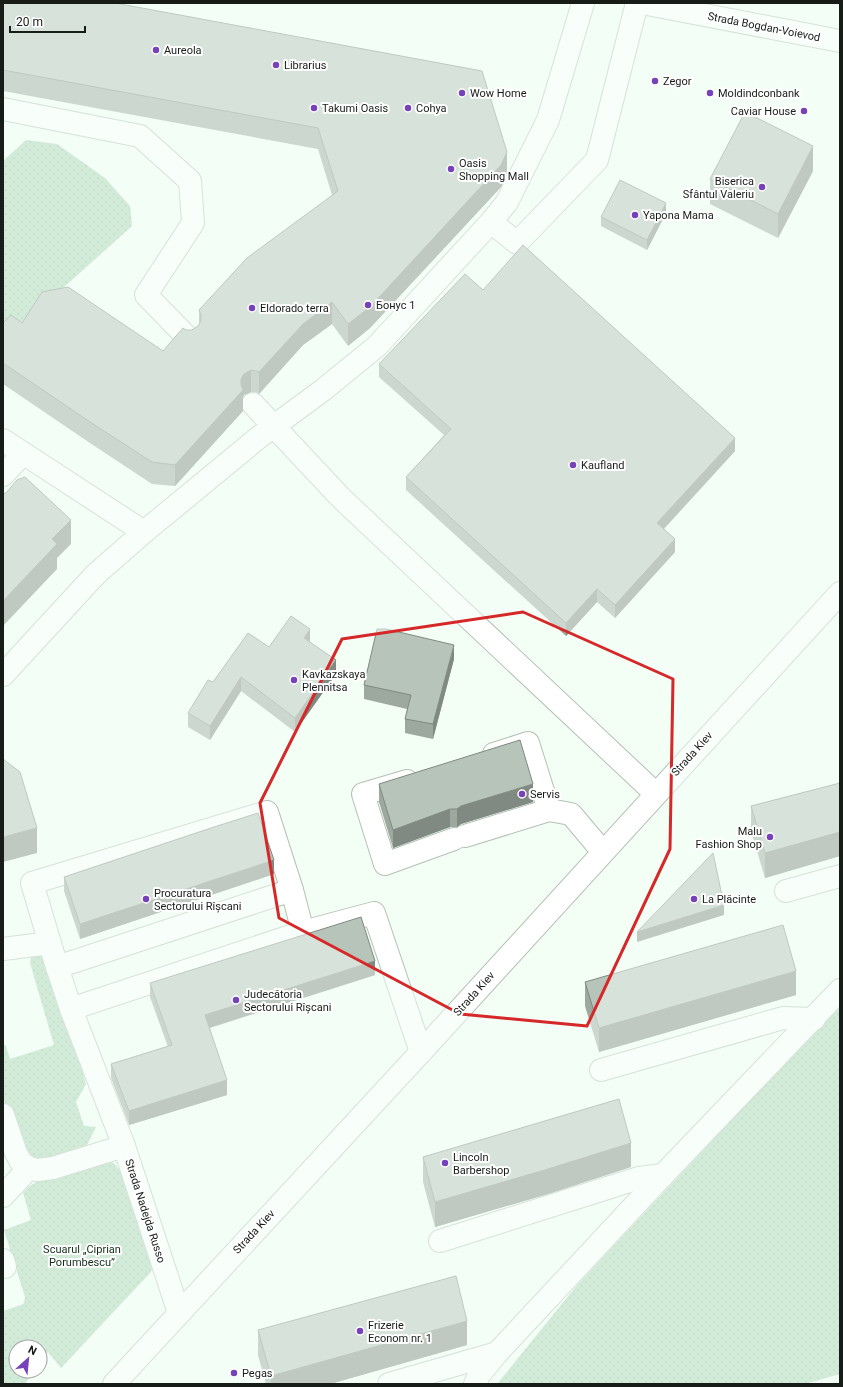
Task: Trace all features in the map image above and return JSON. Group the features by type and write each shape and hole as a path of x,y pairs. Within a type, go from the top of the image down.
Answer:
{"main road":[{"path":"3,675 96,574 144,532 274,426 323,390 377,346 491,222 507,202 548,120 583,3"},
{"path":"491,222 517,244 597,160 637,3"},
{"name":"Strada Bogdan-Voievod","path":"642,3 840,41"},
{"path":"3,109 140,136 190,181 193,223 146,295 189,339"},
{"path":"253,404 341,498 656,794"},
{"path":"3,440 144,532"},
{"path":"3,475 23,454"},
{"name":"Strada Kiev","path":"114,1384 421,1052 656,794 837,601"},
{"path":"476,760 528,743 549,810"},
{"path":"423,776 363,794 385,864 460,838 549,810 572,814 604,852"},
{"path":"124,1146 71,1008 32,883 267,812 292,890 303,932"},
{"path":"786,891 840,876"},
{"path":"57,967 292,890"},
{"path":"71,1008 303,932 374,913 421,1052"},
{"path":"3,949 50,943"},
{"path":"475,1384 479,1375 497,1353 663,1175 814,1019 840,990"},
{"path":"601,1070 783,1018 814,1019"},
{"path":"3,1115 16,1154 21,1162 29,1168 3,1196"},
{"name":"Strada Nadejda Russo","path":"29,1168 37,1170 53,1168 124,1146 179,1313"},
{"path":"440,1241 639,1178 663,1175"},
{"path":"389,1384 497,1353"}],"highlighted area":[{"path":"523,612 673,679 670,849 587,1026 460,1014 279,918 260,803 342,639"}],"green space":[{"path":"26,140 57,144 105,178 130,206 132,226 3,342 3,161"},
{"path":"36,954 42,954 50,961 86,1084 76,1102 84,1126 96,1127 84,1151 42,1165 24,1158 3,1097 3,1044 6,1046 10,1059 54,1045 30,963 31,957"},
{"path":"840,999 840,1374 805,1384 497,1384 578,1284 809,1037"},
{"name":"Scuarul „Ciprian Porumbescu”","path":"107,1161 114,1163 122,1173 152,1269 151,1272 61,1368 48,1352 48,1339 8,1339 8,1379 28,1379 25,1384 3,1384 3,1311 21,1305 24,1303 25,1297 4,1230 31,1220 23,1193 28,1187 41,1179"}],"building":[{"path":"3,3 115,3 482,71 507,152 501,165 370,307 348,324 332,302 303,324 259,372 251,370 244,374 241,379 243,390 175,465 152,462 3,363 3,323 11,315 22,323 42,292 68,287 163,351 183,328 186,330 192,330 198,326 201,321 199,310 247,258 338,191 318,128 3,70"},
{"name":"Biserica Sfântul Valeriu","path":"745,112 813,146 778,214 710,179"},
{"path":"620,180 666,203 647,240 601,217"},
{"path":"523,245 735,438 657,523 675,539 615,605 597,589 566,623 406,477 451,429 379,364 465,274 483,290"},
{"path":"25,477 71,520 52,539 57,544 3,601 3,492 5,494 17,480"},
{"path":"291,616 310,629 304,638 336,660 295,718 241,677 210,726 188,713 208,680 213,682 248,633 269,647"},
{"path":"377,629 386,629 454,645 433,724 405,719 411,695 364,685"},
{"path":"520,740 533,784 461,806 457,809 450,809 393,830 379,784"},
{"path":"3,759 20,772 37,828 3,837"},
{"path":"840,783 840,832 765,853 751,806"},
{"path":"258,813 274,860 80,924 64,877"},
{"path":"713,853 724,905 637,932"},
{"path":"361,917 375,961 205,1015 227,1080 129,1111 111,1064 172,1045 150,983"},
{"path":"783,925 796,971 599,1028 585,982"},
{"path":"619,1099 631,1143 435,1202 423,1157"},
{"path":"456,1276 467,1321 271,1376 258,1330"}],"place":[{"name":"Aureola","path":"156,50"},
{"name":"Librarius","path":"276,65"},
{"name":"Zegor","path":"655,81"},
{"name":"Wow Home","path":"462,93"},
{"name":"Moldindconbank","path":"710,93"},
{"name":"Takumi Oasis","path":"314,108"},
{"name":"Cohya","path":"408,108"},
{"name":"Caviar House","path":"804,111"},
{"name":"Oasis Shopping Mall","path":"451,169"},
{"name":"Biserica Sfântul Valeriu","path":"762,187"},
{"name":"Yapona Mama","path":"635,215"},
{"name":"Бонус 1","path":"368,305"},
{"name":"Eldorado terra","path":"252,308"},
{"name":"Kaufland","path":"573,465"},
{"name":"Kavkazskaya Plennitsa","path":"294,680"},
{"name":"Servis","path":"522,794"},
{"name":"Malu Fashion Shop","path":"770,837"},
{"name":"Procuratura Sectorului Rîșcani","path":"146,899"},
{"name":"La Plăcinte","path":"694,899"},
{"name":"Judecătoria Sectorului Rîșcani","path":"236,1000"},
{"name":"Lincoln Barbershop","path":"445,1163"},
{"name":"Frizerie Econom nr. 1","path":"360,1331"},
{"name":"Pegas","path":"234,1373"}]}
